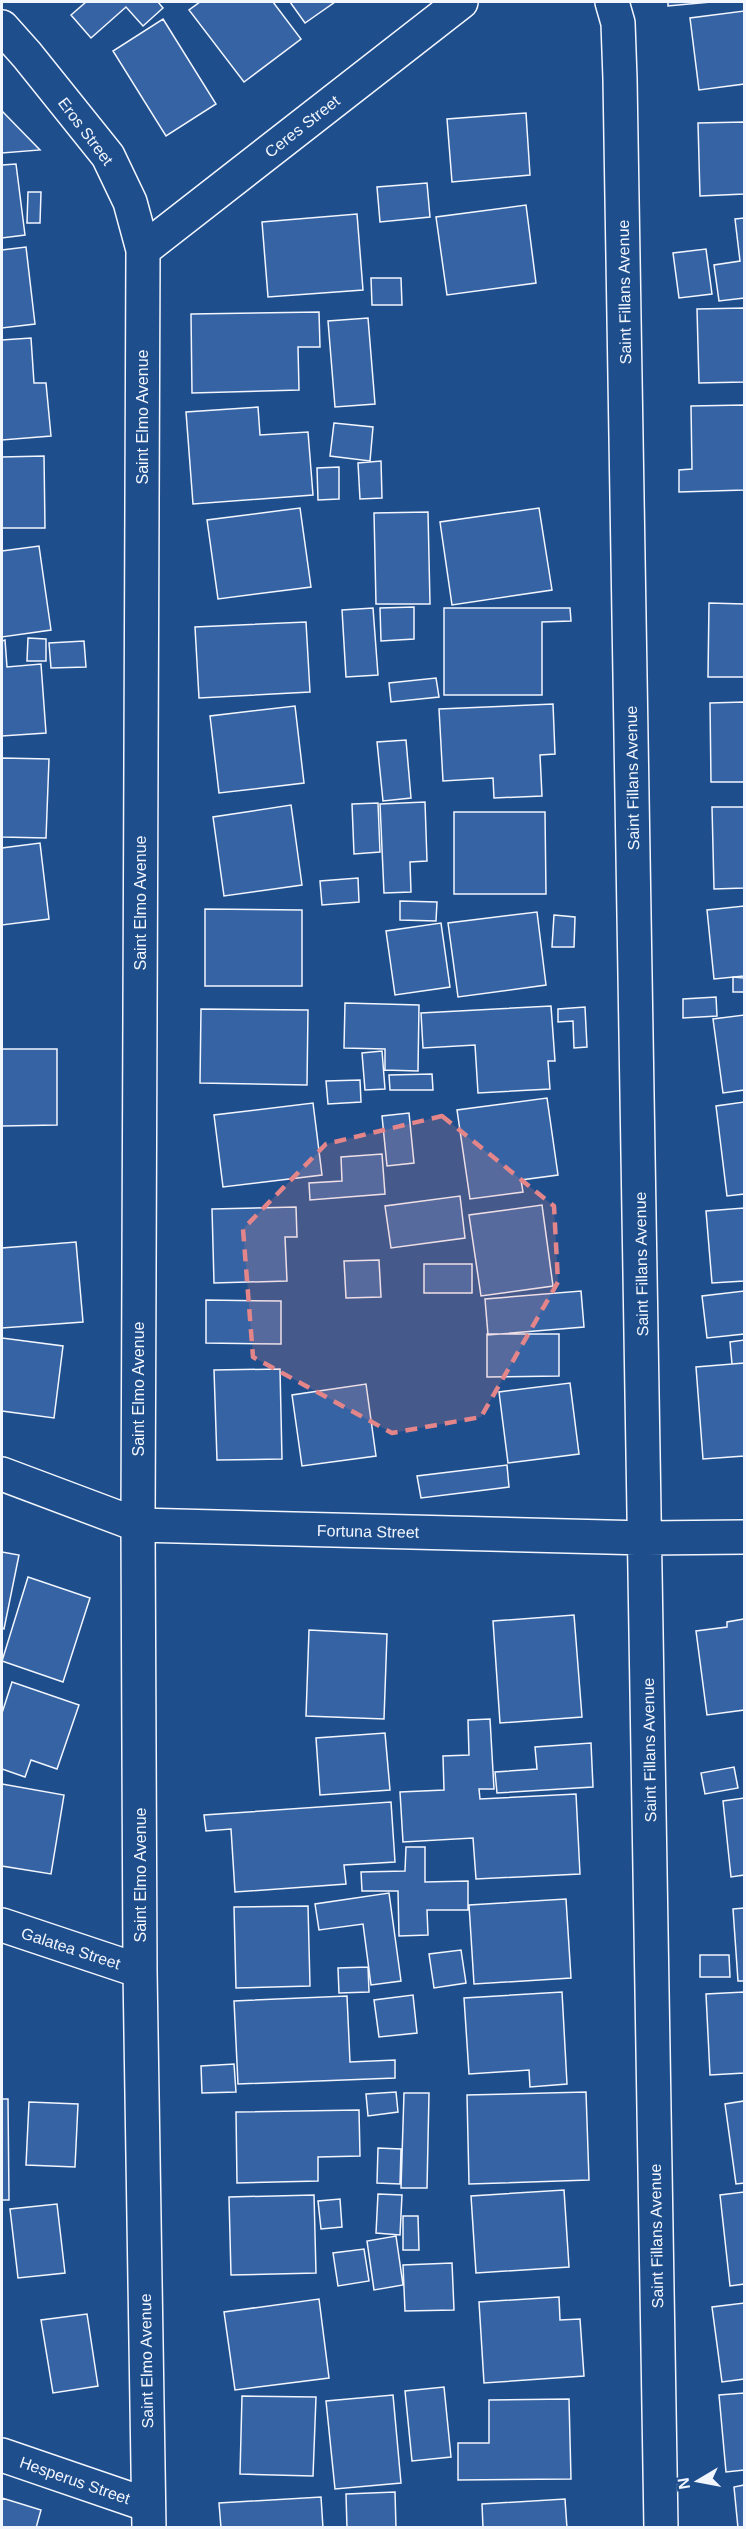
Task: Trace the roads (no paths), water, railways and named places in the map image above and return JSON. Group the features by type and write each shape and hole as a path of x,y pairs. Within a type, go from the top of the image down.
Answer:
{"street":[{"name":"Ceres Street","path":"143,250 461,2"},
{"name":"Saint Fillans Avenue","path":"612,2 618,23 620,91 661,2528"},
{"name":"Eros Street","path":"2,27 108,156 130,202 143,250"},
{"name":"Saint Elmo Avenue","path":"143,250 138,1526 141,1971 149,2516"},
{"name":"Fortuna Street","path":"2,1474 138,1526 646,1538 744,1537"},
{"name":"Galatea Street","path":"2,1926 141,1971"},
{"name":"Hesperus Street","path":"2,2456 149,2516"}]}
